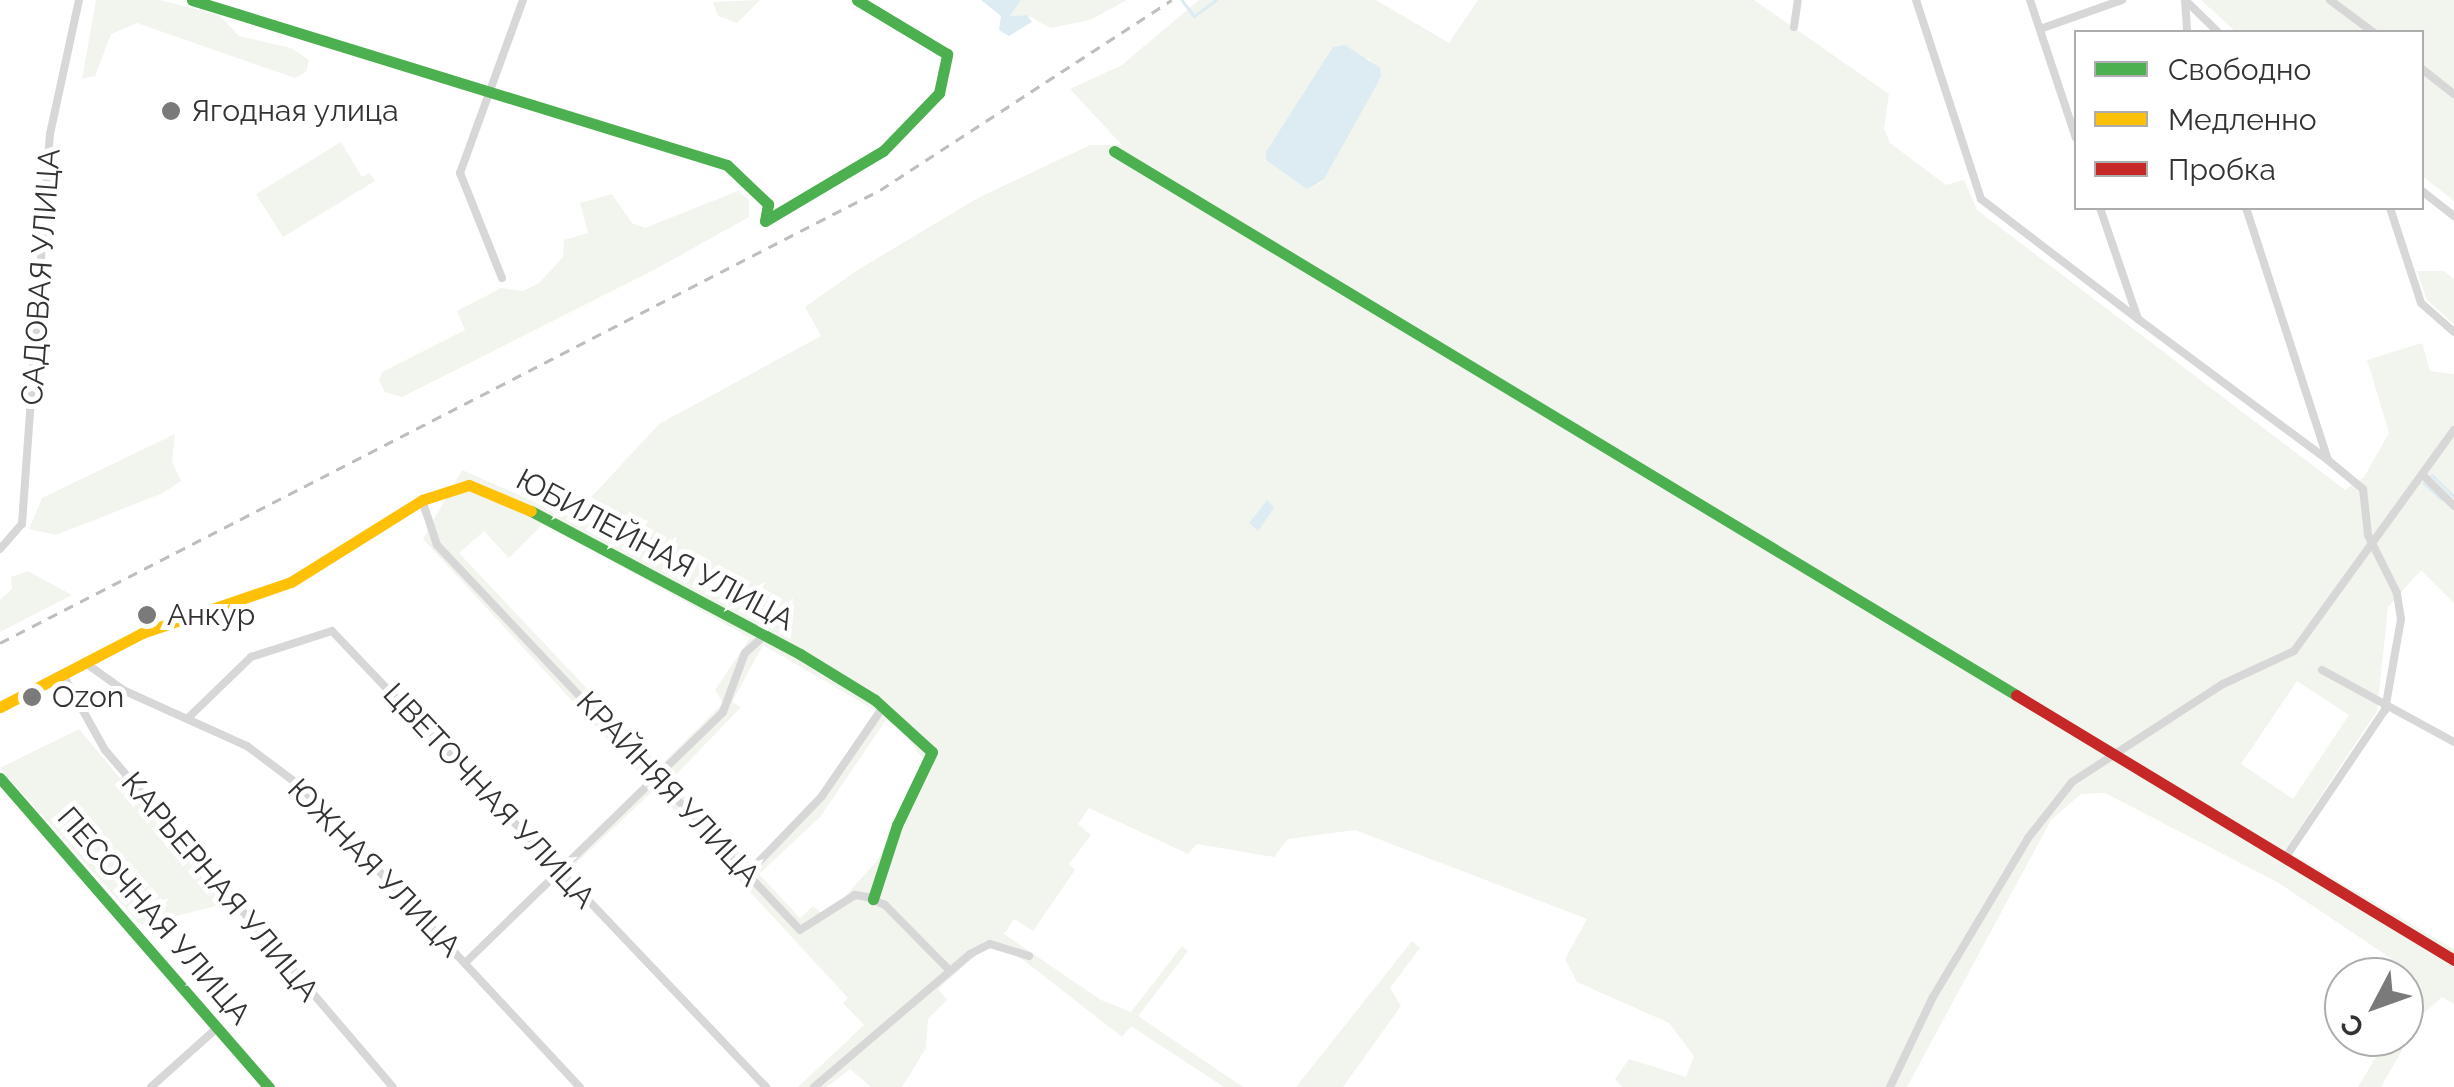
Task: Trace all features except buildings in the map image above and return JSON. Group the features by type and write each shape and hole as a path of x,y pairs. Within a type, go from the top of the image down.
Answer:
{"street":[{"name":"САДОВАЯ УЛИЦА","path":"0,549 22,524 50,134 79,0"},
{"path":"192,0 493,89 727,165 768,204 765,221 883,151 939,92 948,54 856,0"},
{"path":"502,278 460,173 523,0"},
{"path":"1794,27 1798,0"},
{"path":"1916,0 1982,199 2363,489 2372,544 2400,602 2386,710 2284,859"},
{"path":"2030,0 2074,132"},
{"path":"2040,29 2122,0"},
{"path":"2185,0 2187,30"},
{"path":"2185,0 2216,30"},
{"path":"2330,0 2370,30"},
{"path":"2424,71 2454,94"},
{"path":"1114,151 2454,960"},
{"path":"2424,193 2454,216"},
{"path":"2101,210 2138,319"},
{"path":"2247,210 2328,460"},
{"path":"2391,210 2428,310 2454,332"},
{"path":"1890,1087 1933,997 2028,838 2072,782 2223,684 2294,652 2454,430"},
{"path":"2424,476 2454,506"},
{"name":"ЮБИЛЕЙНАЯ УЛИЦА","path":"0,708 142,632 291,582 422,500 469,484 512,499 764,636 883,707 932,752 897,825 873,900"},
{"name":"КРАЙНЯЯ УЛИЦА","path":"422,500 438,546 800,930 855,895 873,900"},
{"name":"ЦВЕТОЧНАЯ УЛИЦА","path":"188,718 251,657 332,631 766,1087"},
{"path":"465,963 723,712 745,653 764,636"},
{"name":"ЮЖНАЯ УЛИЦА","path":"84,662 125,691 247,746 299,785 580,1087"},
{"path":"2322,670 2386,710 2454,742"},
{"name":"КАРЬЕРНАЯ УЛИЦА","path":"63,675 105,750 393,1087"},
{"path":"748,872 822,796 883,707"},
{"name":"ПЕСОЧНАЯ УЛИЦА","path":"0,778 269,1087"},
{"path":"873,900 949,970"},
{"path":"814,1087 949,970 990,944 1029,956"},
{"path":"151,1087 218,1027"}],"shaded area":[{"path":"96,0 160,0 219,15 239,36 291,48 309,60 306,72 295,78 137,23 111,34 95,76 82,79"},
{"path":"760,0 737,23 718,16 713,2"},
{"path":"981,0 1021,0 1010,16 1027,15 1032,22 1009,36 999,30 1001,16"},
{"path":"1021,0 1127,0 1090,20 1050,28 1027,15 1010,16"},
{"path":"1199,0 1376,0 1449,43 1478,0 1754,0 1889,94 1884,128 1890,143 1946,185 1964,180 1977,210 2345,490 2364,477 2389,433 2367,360 2422,343 2430,371 2454,374 2454,603 2421,570 2388,607 2377,711 2285,850 2454,949 2454,1004 2442,997 2424,1013 2424,957 2389,957 2277,882 2105,793 2081,794 2051,820 1907,1087 1622,1087 1615,1079 1629,1059 1686,1077 1694,1056 1669,1023 1577,982 1565,959 1587,919 1355,830 1288,839 1274,857 1197,844 1188,854 1089,808 1078,824 1091,835 1069,864 1075,870 1033,931 1014,919 1004,934 1101,1000 1131,1012 1182,946 1188,951 1138,1016 1243,1087 1224,1087 1131,1026 1122,1037 1012,951 996,948 982,950 938,989 947,1000 928,1019 926,1048 902,1087 871,1087 850,1069 827,1087 798,1087 864,1025 843,1003 848,998 655,789 572,867 564,861 646,781 423,539 462,470 572,518 659,424 821,336 805,307 856,271 978,198 1090,145 1122,145 1070,89 1122,65","holes":["1368,58 1381,77 1317,188","544,523 750,638 715,690 723,703 660,766 459,553 484,531 509,558","763,645 878,712 811,811 752,866 670,781 741,707 732,702","2297,681 2349,715 2293,799 2241,764","886,720 904,732 927,765 877,861 826,917 813,906 800,918 759,874 820,817"]},
{"path":"2201,0 2454,0 2454,201 2424,178 2424,30 2234,30"},
{"path":"1345,45 1380,68 1381,77 1324,179 1307,189 1266,160 1266,152 1333,47"},
{"path":"341,142 362,177 370,173 375,181 283,237 256,194"},
{"path":"738,191 749,200 749,217 654,270 402,397 385,392 379,381 382,372 465,330 457,311 501,288 523,291 539,283 563,257 564,240 588,233 580,203 612,194 632,223 645,228"},
{"path":"2417,271 2444,271 2454,279 2454,324 2427,300"},
{"path":"175,434 172,462 181,481 163,493 56,535 29,529 42,498"},
{"path":"1267,500 1274,508 1258,531 1249,523"},
{"path":"28,571 72,595 0,632 0,600 12,589 11,577"},
{"path":"79,729 224,904 140,925 0,768"},
{"path":"1412,941 1420,948 1390,988 1401,1006 1343,1087 1296,1087"},
{"path":"2376,1057 2398,1057 2381,1087 2358,1087"}],"waterway":[{"path":"1182,0 1194,16 1216,0"},
{"path":"2432,475 2454,496"},
{"path":"2424,483 2442,499"}],"railway":[{"path":"0,643 880,190 1171,0"}],"traffic: fast":[{"path":"192,0 727,165 768,204 765,221 883,151 939,93 947,54 857,0"},
{"path":"1114,151 2016,695"},
{"path":"531,511 800,654 875,700 932,752 897,825 873,899"},
{"path":"0,778 269,1087"}],"traffic: slow":[{"path":"0,707 142,633 291,582 422,500 469,485 531,511"}],"traffic: jam":[{"path":"2016,695 2454,960"}],"place":[{"name":"Ягодная улица","path":"171,111"},
{"name":"Анкур","path":"147,615"},
{"name":"Ozon","path":"32,697"}]}
